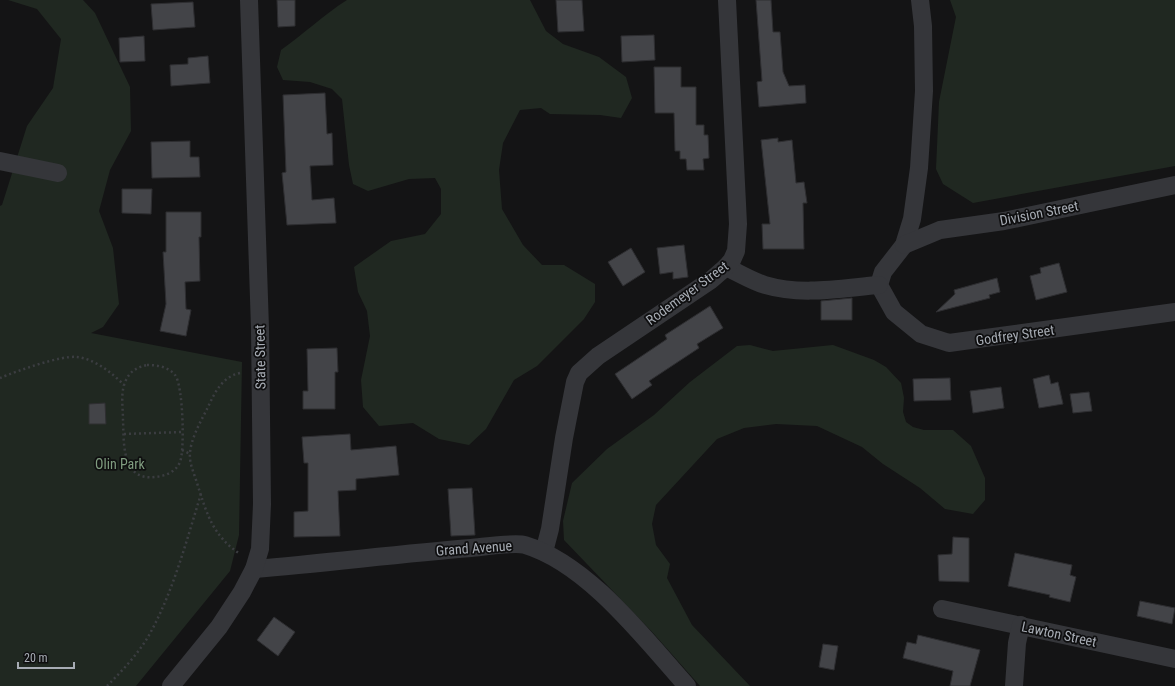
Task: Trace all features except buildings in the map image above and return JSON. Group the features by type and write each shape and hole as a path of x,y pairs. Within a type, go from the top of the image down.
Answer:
{"street":[{"name":"State Street","path":"171,686 219,627 242,592 254,569 260,549 262,504 260,328 249,0"},
{"name":"Rodemeyer Street","path":"544,552 550,529 572,396 579,373 598,356 710,280 726,267 732,260 736,251 738,224 727,0"},
{"path":"726,267 765,285 785,290 805,291 879,285 883,272 904,245 912,219 919,168 924,58 920,0"},
{"path":"0,161 58,173"},
{"name":"Division Street","path":"904,245 940,230 1004,221 1175,185"},
{"name":"Godfrey Street","path":"879,285 894,312 899,317 921,334 949,343 1175,312"},
{"name":"Grand Avenue","path":"254,569 427,551 523,544 544,552 564,563 586,579 630,623 688,686"},
{"name":"Lawton Street","path":"942,609 1175,659"},
{"path":"1014,686 1017,643 1021,625"}],"path":[{"path":"0,378 58,360 77,357 102,366 124,385"},
{"path":"147,365 161,367 175,374 181,387 182,432 182,450 179,463 175,470 161,476 146,477 134,471 128,464 125,455 122,402 124,385 129,375 134,370 147,365"},
{"path":"240,373 230,376 215,392 196,434 190,454 206,513 216,532 226,545 241,554"},
{"path":"124,434 182,432"},
{"path":"182,450 190,454"},
{"path":"107,686 147,638 161,612 175,576 201,494"}],"green space":[{"name":"Olin Park","path":"8,0 83,0 95,13 130,87 131,131 110,170 99,211 113,248 119,304 103,327 91,333 242,362 239,535 230,571 136,686 0,686 0,206 2,205 27,126 53,88 61,39 37,9"},
{"path":"347,0 530,0 546,31 563,44 599,57 626,77 632,98 621,118 600,115 550,114 541,108 520,110 503,143 499,170 502,209 523,245 542,265 564,265 595,284 595,302 584,319 537,366 514,380 486,429 469,445 439,439 413,423 379,426 363,407 361,380 370,336 367,311 358,292 354,267 391,241 425,234 441,214 441,189 435,178 409,179 368,191 353,184 349,165 342,99 332,89 310,82 283,80 277,67 281,50"},
{"path":"950,0 1175,0 1175,166 973,203 943,184 936,169 939,102 956,17"},
{"path":"750,345 773,351 833,345 874,360 886,367 901,383 904,398 903,412 906,422 913,427 924,430 953,430 971,446 985,478 985,500 973,514 945,509 920,488 883,464 862,447 817,426 776,424 744,428 717,439 656,505 652,524 656,545 670,564 667,578 692,625 750,686 700,686 654,634 564,540 563,521 572,483 607,449 654,415 690,382 737,346"}]}
